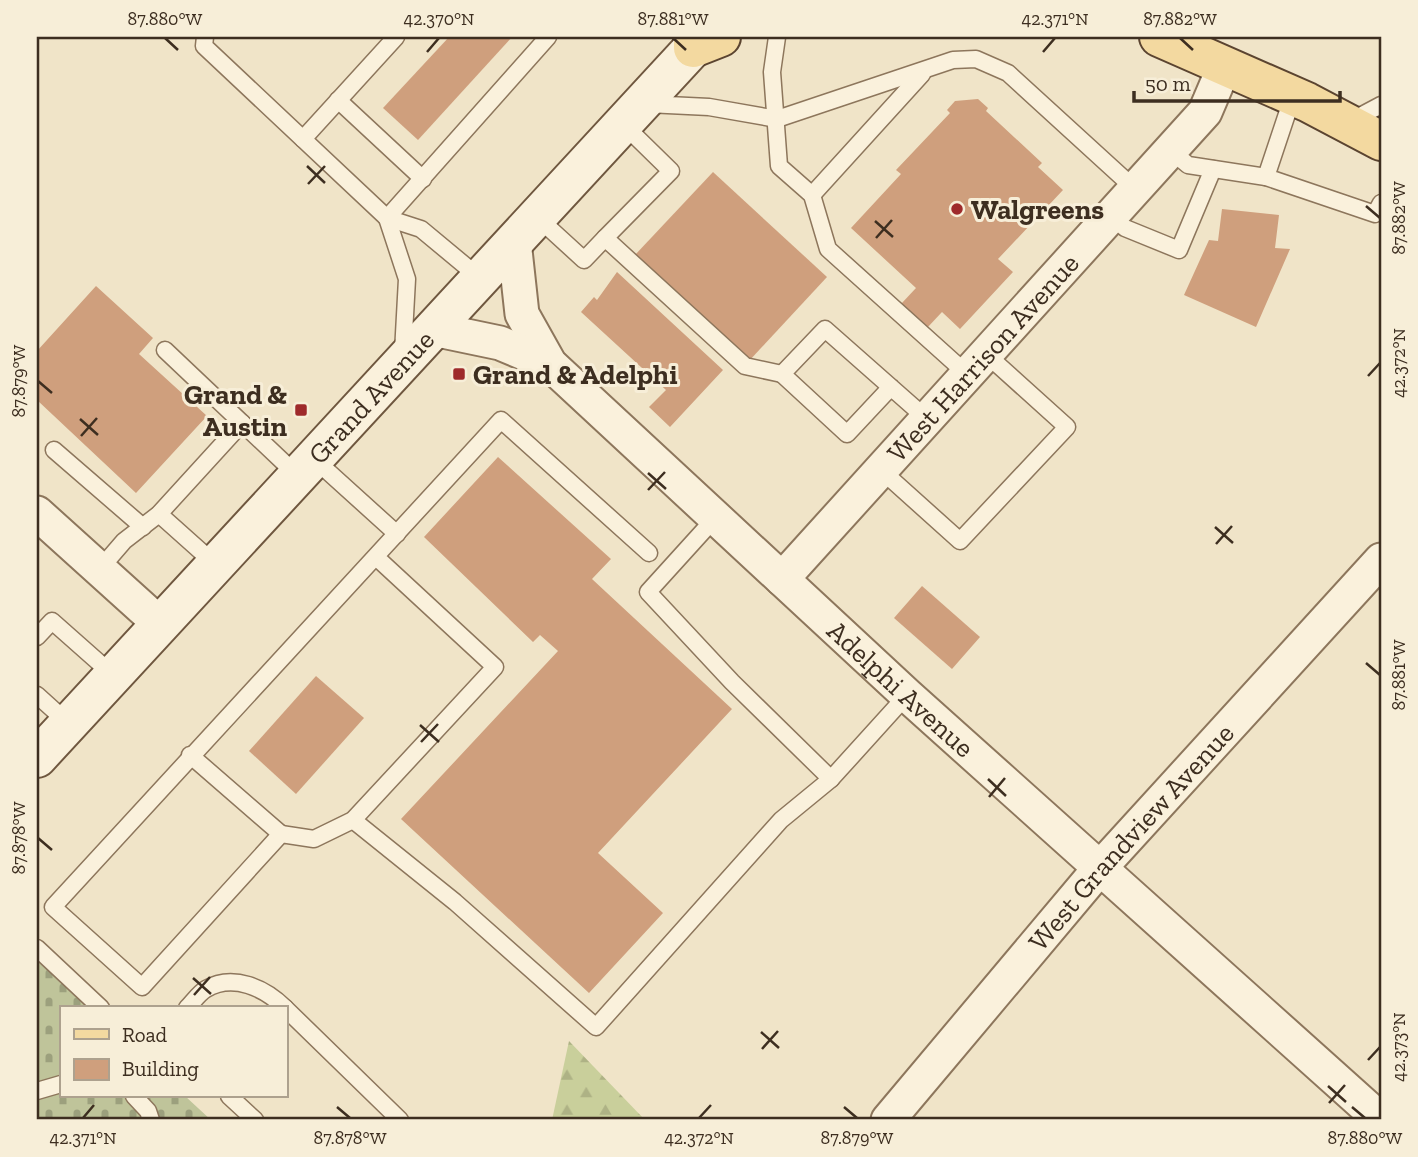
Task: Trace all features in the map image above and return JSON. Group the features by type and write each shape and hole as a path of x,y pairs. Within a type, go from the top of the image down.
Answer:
{"main road":[{"path":"1159,37 1293,96 1381,141"},
{"name":"Grand Avenue","path":"37,758 702,40"}],"street":[{"name":"West Harrison Avenue","path":"782,579 1205,112 1225,65"},
{"name":"Adelphi Avenue","path":"525,229 522,314 550,363 907,695 1381,1120"},
{"name":"Adelphi Avenue","path":"433,329 500,343 550,363"},
{"path":"37,513 160,624"},
{"name":"West Grandview Avenue","path":"888,1120 1099,869 1381,560"}],"lane":[{"path":"205,37 204,46 387,218 421,229 480,278"},
{"path":"303,139 396,37"},
{"path":"387,218 548,37"},
{"path":"777,37 772,72 779,166 811,195 828,249 863,283 1068,426 960,541 881,470"},
{"path":"525,229 584,260 671,171 632,114 709,107 776,119 953,60 976,60 1008,74 1135,189"},
{"path":"811,195 923,72"},
{"path":"1266,177 1293,96"},
{"path":"338,100 424,179"},
{"path":"1347,123 1381,106"},
{"path":"1170,150 1188,165 1266,177 1375,214 1381,203"},
{"path":"1111,216 1125,228 1180,250 1213,169"},
{"path":"387,218 407,279 402,362"},
{"path":"605,238 745,366 782,374 847,434 891,387"},
{"path":"782,374 825,329 927,419"},
{"path":"165,350 242,423 397,534"},
{"path":"281,834 142,987 53,906 501,420 649,553"},
{"path":"99,570 124,541 159,514 242,423"},
{"path":"54,450 143,527"},
{"path":"159,514 215,564"},
{"path":"716,517 648,592 732,682 831,779"},
{"path":"190,755 281,834 314,839 353,820 495,667 376,557"},
{"path":"37,637 52,621 113,675"},
{"path":"37,695 68,723"},
{"path":"353,820 455,902 596,1027 781,820 831,779 907,695"},
{"path":"37,948 99,1006"},
{"path":"189,1006 206,989 232,980 259,989 282,1006"},
{"path":"287,1010 400,1120"},
{"path":"37,1091 60,1084"},
{"path":"136,1098 148,1111 151,1120"},
{"path":"231,1098 255,1120"}],"green space":[{"path":"37,960 88,1006 60,1006 60,1098 187,1098 211,1120 37,1120"},
{"path":"569,1041 645,1120 552,1120"}],"building":[{"path":"449,37 512,37 418,140 383,108"},
{"name":"Walgreens","path":"978,99 988,108 986,111 1042,163 1038,167 1063,190 998,259 1013,272 960,329 942,312 927,328 901,304 916,288 851,228 901,174 896,170 950,113 947,110 955,101"},
{"path":"713,172 827,277 749,361 635,255"},
{"path":"1222,209 1279,215 1275,248 1290,249 1256,327 1184,295 1209,240 1218,241"},
{"path":"617,272 723,370 670,427 649,407 666,390 581,312 594,297 597,300"},
{"path":"96,286 153,338 139,354 207,416 136,493 37,400 37,351"},
{"path":"498,457 611,559 592,579 732,709 598,853 663,913 589,993 401,819 558,651 540,635 533,642 424,537"},
{"path":"922,586 980,637 952,669 894,618"},
{"path":"316,676 364,718 296,794 249,751"}],"place":[{"name":"Walgreens","path":"957,209"},
{"name":"Grand & Adelphi","path":"459,374"},
{"name":"Grand & Austin","path":"301,410"}]}
